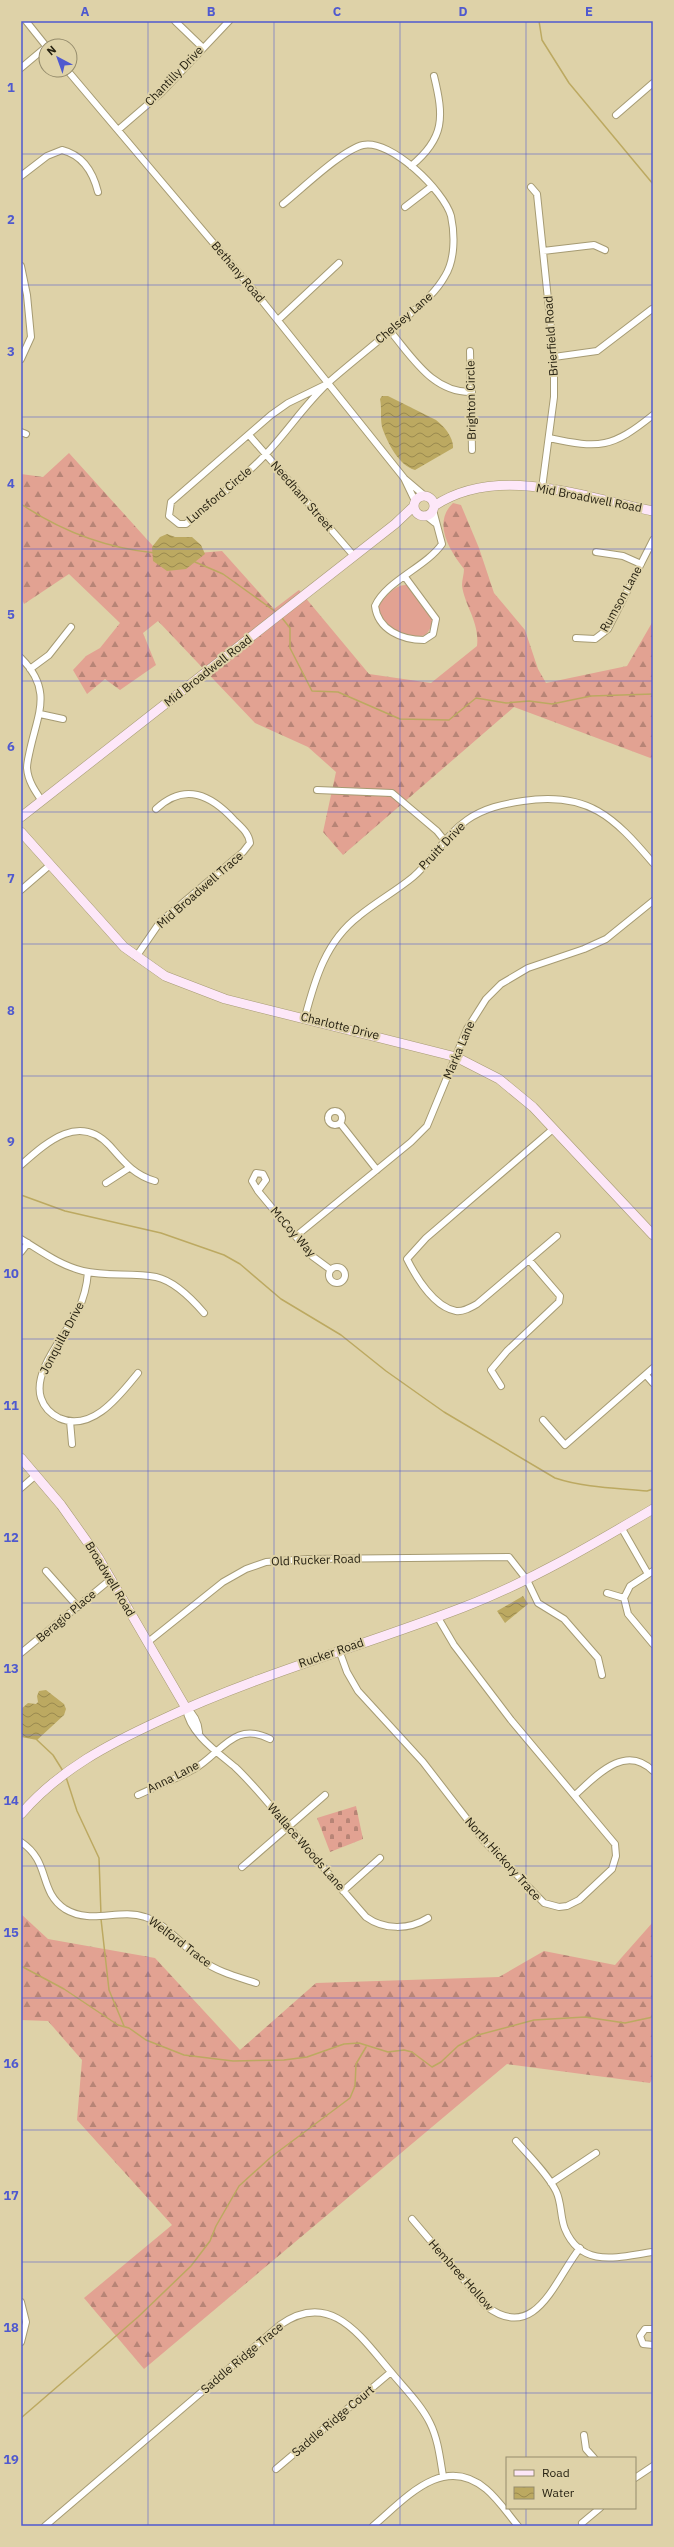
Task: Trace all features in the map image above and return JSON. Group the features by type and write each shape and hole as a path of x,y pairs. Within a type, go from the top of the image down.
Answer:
{"street":[{"path":"26,21 40,38"},
{"path":"175,21 202,48"},
{"name":"Chantilly Drive","path":"118,130 161,93 229,21"},
{"path":"21,68 38,53"},
{"path":"411,166 428,152 438,132 442,106 434,76"},
{"name":"Bethany Road","path":"74,78 278,320 428,507 442,544 436,552 405,577"},
{"path":"616,115 653,83"},
{"name":"Chelsey Lane","path":"283,204 344,154 362,145 370,144 387,148 411,166 447,207 451,217 452,261 446,275 436,290 329,383"},
{"path":"21,176 47,156 62,150 78,157 94,176 98,192"},
{"path":"405,207 431,187"},
{"name":"Brierfield Road","path":"531,187 537,194 554,357 554,397 542,488"},
{"path":"543,251 594,245 605,250"},
{"path":"278,320 339,263"},
{"path":"21,266 27,295 31,337 21,358"},
{"path":"554,357 597,351 652,308"},
{"path":"390,331 434,382 463,392 472,392"},
{"name":"Brighton Circle","path":"470,351 472,450"},
{"name":"Lunsford Circle","path":"329,383 295,417 266,454 186,524 179,524 169,516 171,502 249,435 288,403 329,383"},
{"path":"549,438 584,445 610,442 634,430 653,415"},
{"name":"Needham Street","path":"249,435 354,556"},
{"name":"Bethany Road","path":"404,478 415,504"},
{"name":"Mid Broadwell Road","path":"395,524 453,495 468,490 506,485 542,488 653,511"},
{"path":"415,504 428,507"},
{"name":"Mid Broadwell Road","path":"21,817 395,524 415,504 428,507"},
{"name":"Rumson Lane","path":"576,638 595,639 603,635 653,540"},
{"path":"596,552 623,556 640,564"},
{"path":"405,577 436,619 433,634 424,640 391,632 377,616 375,606 380,597 405,577"},
{"path":"30,669 49,655 71,627"},
{"path":"21,658 37,678 40,714 27,767 30,783 42,801"},
{"path":"40,714 63,719"},
{"path":"317,790 392,793 437,831 445,841"},
{"name":"Mid Broadwell Trace","path":"136,957 160,922 244,852 250,842 247,833 222,807 205,796 187,794 161,804 156,809"},
{"name":"Pruitt Drive","path":"305,1017 318,971 337,937 358,916 414,876 445,841 467,820 493,807 539,798 555,798 584,803 606,814 628,833 653,863"},
{"name":"Charlotte Drive","path":"21,832 100,922 136,957 165,976 196,990 225,999 305,1017 456,1057 474,1064 517,1092 554,1129 653,1235"},
{"path":"21,890 50,865"},
{"name":"Marka Lane","path":"296,1236 411,1142 426,1126 474,1015 501,984 528,968 584,949 606,939 653,901"},
{"path":"340,1123 377,1170"},
{"path":"554,1129 426,1238 407,1259 415,1274 436,1299 456,1311 465,1310 477,1304 557,1236"},
{"path":"21,1166 52,1139 66,1133 81,1131 102,1140 129,1168 143,1178 155,1181"},
{"path":"106,1183 129,1168"},
{"name":"McCoy Way","path":"258,1191 312,1256 331,1270"},
{"path":"21,1238 61,1263 88,1272 111,1276 148,1276 163,1279 204,1313"},
{"path":"21,1252 28,1243"},
{"path":"501,1386 491,1370 507,1351 559,1302 560,1296 529,1260"},
{"name":"Jonquilla Drive","path":"70,1421 55,1416 50,1411 42,1398 40,1383 44,1368 78,1311 86,1289 88,1272"},
{"path":"542,1420 565,1445 653,1368"},
{"path":"72,1444 70,1421 85,1420 99,1413 138,1374"},
{"path":"646,1375 653,1383"},
{"name":"Broadwell Road","path":"21,1458 80,1529 186,1708"},
{"path":"21,1488 36,1475"},
{"name":"Rucker Road","path":"21,1814 41,1792 82,1760 186,1708 222,1692 479,1601 527,1580 653,1509"},
{"path":"621,1527 651,1573 630,1586 624,1598 628,1614 653,1644"},
{"name":"Old Rucker Road","path":"148,1642 223,1582 246,1569 266,1562 308,1559 509,1557 527,1580"},
{"path":"46,1571 78,1607"},
{"name":"Beragio Place","path":"21,1653 111,1579"},
{"path":"527,1580 538,1603 564,1619 598,1658 602,1675"},
{"path":"607,1593 624,1598"},
{"name":"North Hickory Trace","path":"339,1650 347,1672 358,1691 423,1762 484,1841 537,1898 551,1906 562,1907 574,1904 608,1874 615,1862 616,1850 612,1839 511,1720 454,1645 437,1616"},
{"name":"Wallace Woods Lane","path":"186,1708 192,1713 198,1724 199,1732 214,1752 245,1777 366,1917 380,1925 410,1926 428,1918"},
{"name":"Anna Lane","path":"138,1795 194,1769 229,1740 241,1734 257,1734 270,1739"},
{"path":"575,1795 606,1768 617,1762 635,1761 653,1771"},
{"path":"242,1867 325,1795"},
{"name":"Welford Trace","path":"21,1842 38,1858 49,1890 64,1908 86,1917 137,1915 151,1919 203,1962 256,1983"},
{"path":"343,1891 380,1858"},
{"path":"516,2141 551,2183 558,2196 565,2230 580,2248 593,2255 607,2259 653,2252"},
{"path":"551,2183 596,2153"},
{"name":"Hembree Hollow","path":"412,2219 486,2306 496,2314 507,2318 525,2316 540,2308 565,2266 580,2248"},
{"path":"21,2302 26,2322 21,2342"},
{"name":"Saddle Ridge Trace","path":"45,2526 280,2325 294,2317 318,2312 342,2320 354,2329 420,2407 430,2423 437,2443 443,2476"},
{"path":"653,2329 645,2329 640,2336 643,2344 653,2345"},
{"name":"Saddle Ridge Court","path":"276,2469 391,2372"},
{"path":"584,2435 586,2449 593,2457"},
{"path":"636,2477 653,2466"},
{"path":"373,2526 420,2486 443,2476 455,2476 477,2482 492,2494 518,2526"},
{"path":"582,2523 599,2509"}],"green space":[{"path":"69,453 162,556 222,551 274,609 299,590 369,674 431,683 477,646 474,621 463,592 462,585 464,569 453,554 445,537 444,519 447,511 453,503 461,505 479,548 494,593 525,630 538,669 546,683 627,666 653,621 653,759 514,707 343,855 323,832 336,772 308,747 255,723 158,621 143,633 156,665 120,690 105,679 87,694 73,670 86,656 100,648 120,623 69,574 24,604 21,597 21,474 43,477"},
{"path":"407,585 433,619 433,624 426,635 411,636 396,631 385,621 378,608 390,592 398,587"},
{"path":"356,1806 363,1839 330,1852 317,1818"},
{"path":"21,1914 48,1939 155,1958 240,2050 316,1983 499,1977 544,1951 615,1965 653,1922 653,2077 650,2083 507,2064 144,2369 84,2298 172,2225 77,2120 82,2060 48,2021 21,2020"}],"water":[{"path":"382,396 388,396 436,420 448,432 452,440 453,448 415,470 409,468 394,453 382,427 380,399"},
{"path":"167,534 175,537 192,537 201,545 205,554 186,569 167,571 153,561 152,547 160,537"},
{"path":"523,1596 528,1604 505,1623 497,1611"},
{"path":"46,1690 64,1704 66,1709 64,1715 37,1740 21,1737 21,1709 28,1703 36,1704 38,1702 37,1696 39,1691"}],"waterway":[{"path":"539,21 542,40 569,83 653,184"},
{"path":"21,504 36,514 85,537 119,547 155,553"},
{"path":"195,562 223,574 276,612"},
{"path":"282,618 290,628 290,648 312,691 338,692 400,719 449,720 476,698 506,703 529,701 552,704 591,696 653,694"},
{"path":"21,1195 65,1211 161,1233 224,1255 240,1264 281,1299 341,1335 386,1371 444,1412 555,1478 578,1484 601,1487 647,1491 653,1489"},
{"path":"37,1740 53,1755 63,1771"},
{"path":"66,1777 77,1811 99,1858 101,1915"},
{"path":"101,1919 109,1990 124,2026"},
{"path":"21,1966 64,1989 118,2025 129,2028 146,2040 184,2055 233,2061 284,2060 307,2057 344,2044 359,2043 388,2052 404,2050 412,2052 432,2067 441,2062 458,2046 478,2035 534,2020 585,2017 625,2023 653,2017"},
{"path":"21,2418 138,2317 191,2266 210,2241 216,2226 239,2186 271,2157 350,2098 355,2086 356,2064 366,2047"}]}
